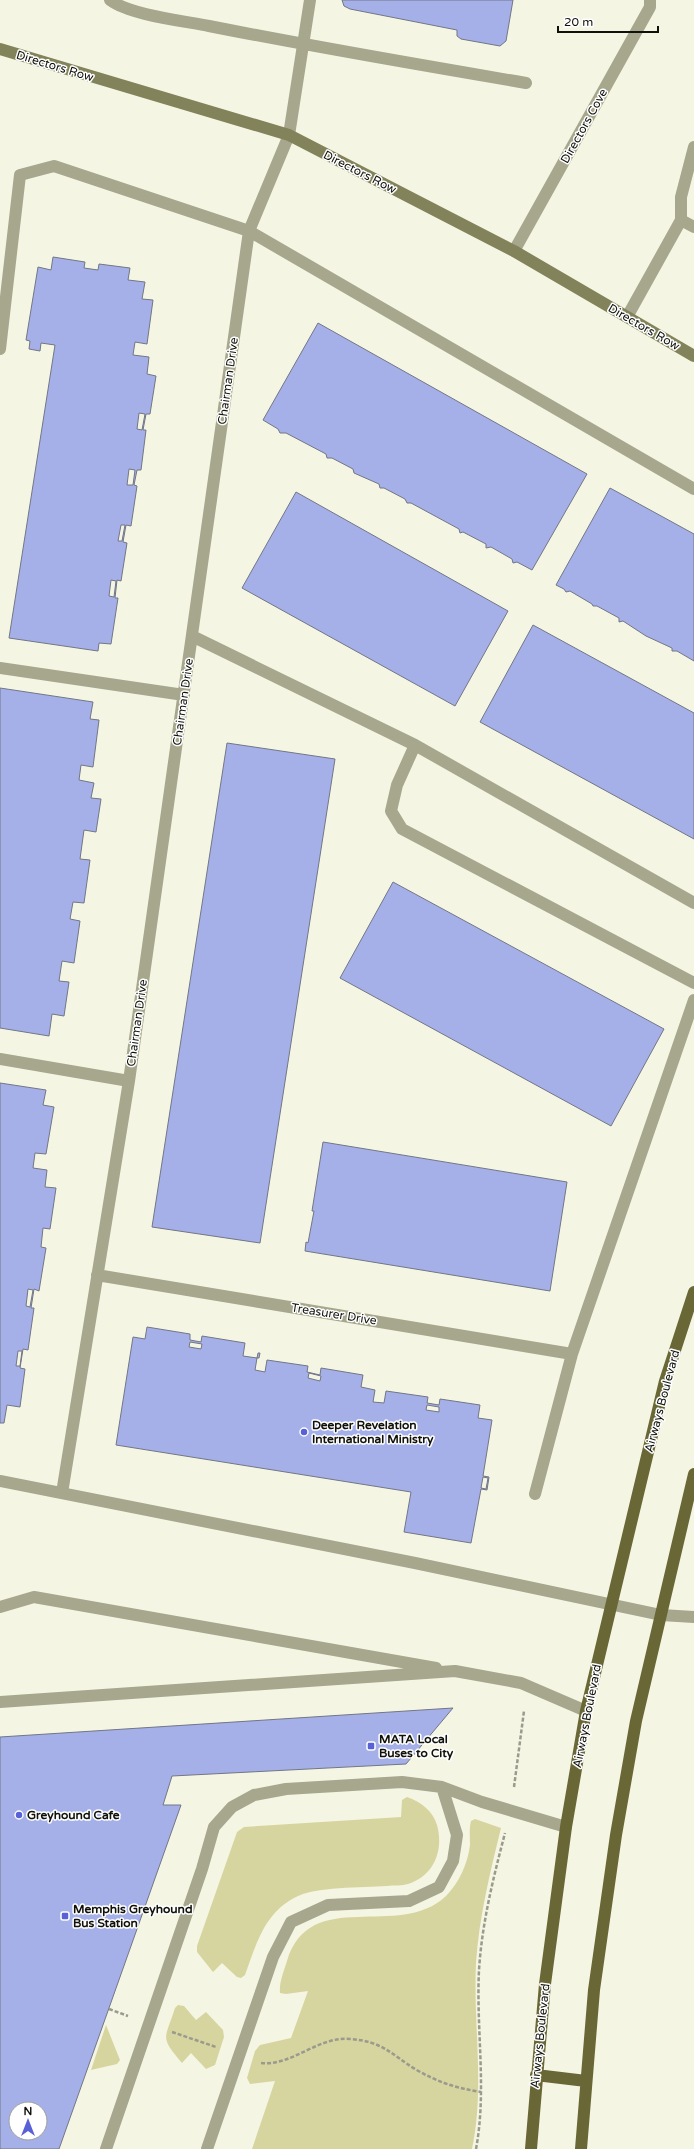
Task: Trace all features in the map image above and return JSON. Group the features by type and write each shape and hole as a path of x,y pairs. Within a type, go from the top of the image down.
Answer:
{"main road":[{"name":"Airways Boulevard","path":"531,2149 544,1984 566,1827 586,1711 665,1381 694,1292"},
{"path":"581,2149 594,1990 616,1835 636,1721 694,1474"},
{"path":"536,2075 586,2081"}],"street":[{"path":"110,0 127,8 158,16 303,45 526,83"},
{"name":"Chairman Drive","path":"62,1493 129,1080 249,231 289,135 310,0"},
{"name":"Directors Cove","path":"514,251 650,7 650,0"},
{"name":"Directors Row","path":"0,49 289,135 514,251 694,356"},
{"path":"627,317 681,220 681,197 694,147"},
{"path":"0,349 20,175 54,166 249,231 694,489"},
{"path":"681,220 694,227"},
{"path":"192,636 415,745 694,903"},
{"path":"0,668 184,695"},
{"path":"415,745 397,785 392,811 402,829 694,983"},
{"path":"535,1494 572,1354 694,1000"},
{"path":"0,1059 129,1080"},
{"name":"Treasurer Drive","path":"97,1275 572,1354"},
{"path":"0,1481 611,1603 661,1615 694,1617"},
{"path":"0,1606 34,1597 454,1671 521,1684 586,1711"},
{"path":"0,1702 454,1671"},
{"path":"106,2149 214,1827 232,1807 254,1795 286,1788 402,1782 442,1787 482,1802 511,1809 566,1827"},
{"path":"207,2149 273,1957 291,1922 307,1913 328,1905 409,1901 440,1888 453,1861 457,1835 442,1787"}],"path":[{"path":"476,2149 482,2068 479,1971 486,1909 511,1809 528,1687"},
{"path":"109,2009 148,2025 262,2063 278,2062 332,2040 349,2039 366,2041 384,2047 415,2069 449,2086 481,2092"}],"shaded area":[{"path":"407,1797 426,1808 433,1815 439,1834 438,1853 435,1861 424,1875 406,1885 326,1889 303,1894 294,1898 284,1905 268,1921 257,1942 245,1975 241,1978 237,1977 222,1963 213,1972 197,1952 197,1946 237,1832 244,1827 401,1817 402,1800"},
{"path":"475,1819 501,1828 486,1895 477,1946 476,1986 478,2103 472,2149 252,2149 275,2081 250,2084 247,2078 255,2051 260,2045 291,2038 308,1991 286,1994 280,1993 280,1989 287,1961 299,1938 315,1925 335,1919 405,1914 427,1909 446,1896 459,1879 469,1852 471,1821"},
{"path":"178,2005 184,2006 196,2020 206,2012 223,2030 224,2037 215,2065 206,2069 191,2053 182,2063 170,2048 166,2037 175,2008"},
{"path":"106,2025 120,2060 117,2064 91,2070"}],"building":[{"path":"342,0 513,0 506,41 500,46 461,39 457,36 457,30 350,9 344,6"},
{"path":"53,257 85,262 84,268 98,270 99,264 130,268 128,280 145,282 142,299 153,300 147,344 135,342 133,355 149,357 147,374 156,376 150,414 146,414 143,430 146,430 141,470 137,470 134,485 137,486 131,526 126,525 123,542 127,543 121,581 117,580 115,598 118,598 111,644 99,643 98,651 9,638 55,345 41,343 40,351 29,349 30,341 26,340 38,267 51,270","holes":["139,413 145,414 142,430 137,429","129,469 135,470 133,485 127,485","121,525 125,525 122,541 118,541","111,580 116,581 114,597 109,596"]},
{"path":"318,323 587,474 532,570 517,562 513,563 512,559 491,547 486,548 486,544 463,532 460,533 459,529 411,503 407,503 405,499 384,488 380,488 379,484 354,473 353,469 332,458 327,458 326,454 286,433 280,433 278,429 263,420"},
{"path":"610,488 694,534 694,661 677,651 672,651 672,648 646,636 623,621 619,622 619,618 597,606 593,606 570,591 566,592 564,589 556,585"},
{"path":"296,492 508,611 455,706 242,588"},
{"path":"533,625 694,713 694,839 480,722"},
{"path":"0,688 93,702 90,719 99,720 93,767 81,765 79,780 94,783 91,798 101,799 96,832 84,830 80,859 90,860 84,903 73,902 70,919 80,921 74,963 62,961 59,981 69,982 64,1016 52,1014 49,1036 0,1028"},
{"path":"227,743 335,759 260,1243 152,1227"},
{"path":"393,882 664,1029 611,1126 340,978"},
{"path":"0,1083 46,1090 43,1105 54,1107 46,1154 35,1153 33,1168 47,1170 45,1187 56,1188 50,1229 43,1228 41,1247 46,1248 39,1291 34,1289 31,1308 34,1308 28,1350 23,1349 20,1368 25,1369 20,1407 7,1405 4,1423 0,1423","holes":["28,1289 33,1290 30,1307 26,1306","18,1351 22,1351 20,1366 16,1366"]},
{"path":"323,1142 567,1182 550,1291 305,1251 314,1211 312,1211"},
{"name":"Deeper Revelation International Ministry","path":"147,1327 190,1334 190,1340 201,1342 202,1336 245,1343 243,1356 257,1358 255,1370 265,1372 267,1360 308,1366 307,1372 320,1375 321,1368 363,1375 361,1387 375,1390 373,1402 384,1403 386,1391 428,1397 427,1403 439,1405 440,1399 480,1405 478,1418 492,1420 483,1476 489,1477 487,1490 481,1489 471,1543 404,1532 411,1492 116,1445 133,1337 145,1339","holes":["190,1342 202,1344 201,1349 189,1347","309,1373 321,1376 320,1381 308,1378","427,1405 439,1407 439,1412 426,1410","483,1477 488,1478 486,1489 481,1488"]},
{"path":"453,1708 406,1764 172,1776 163,1805 181,1805 59,2149 0,2149 0,1737"}],"place":[{"name":"Deeper Revelation International Ministry","path":"304,1432"},
{"name":"MATA Local Buses to City","path":"371,1746"},
{"name":"Greyhound Cafe","path":"19,1815"},
{"name":"Memphis Greyhound Bus Station","path":"65,1916"}]}
